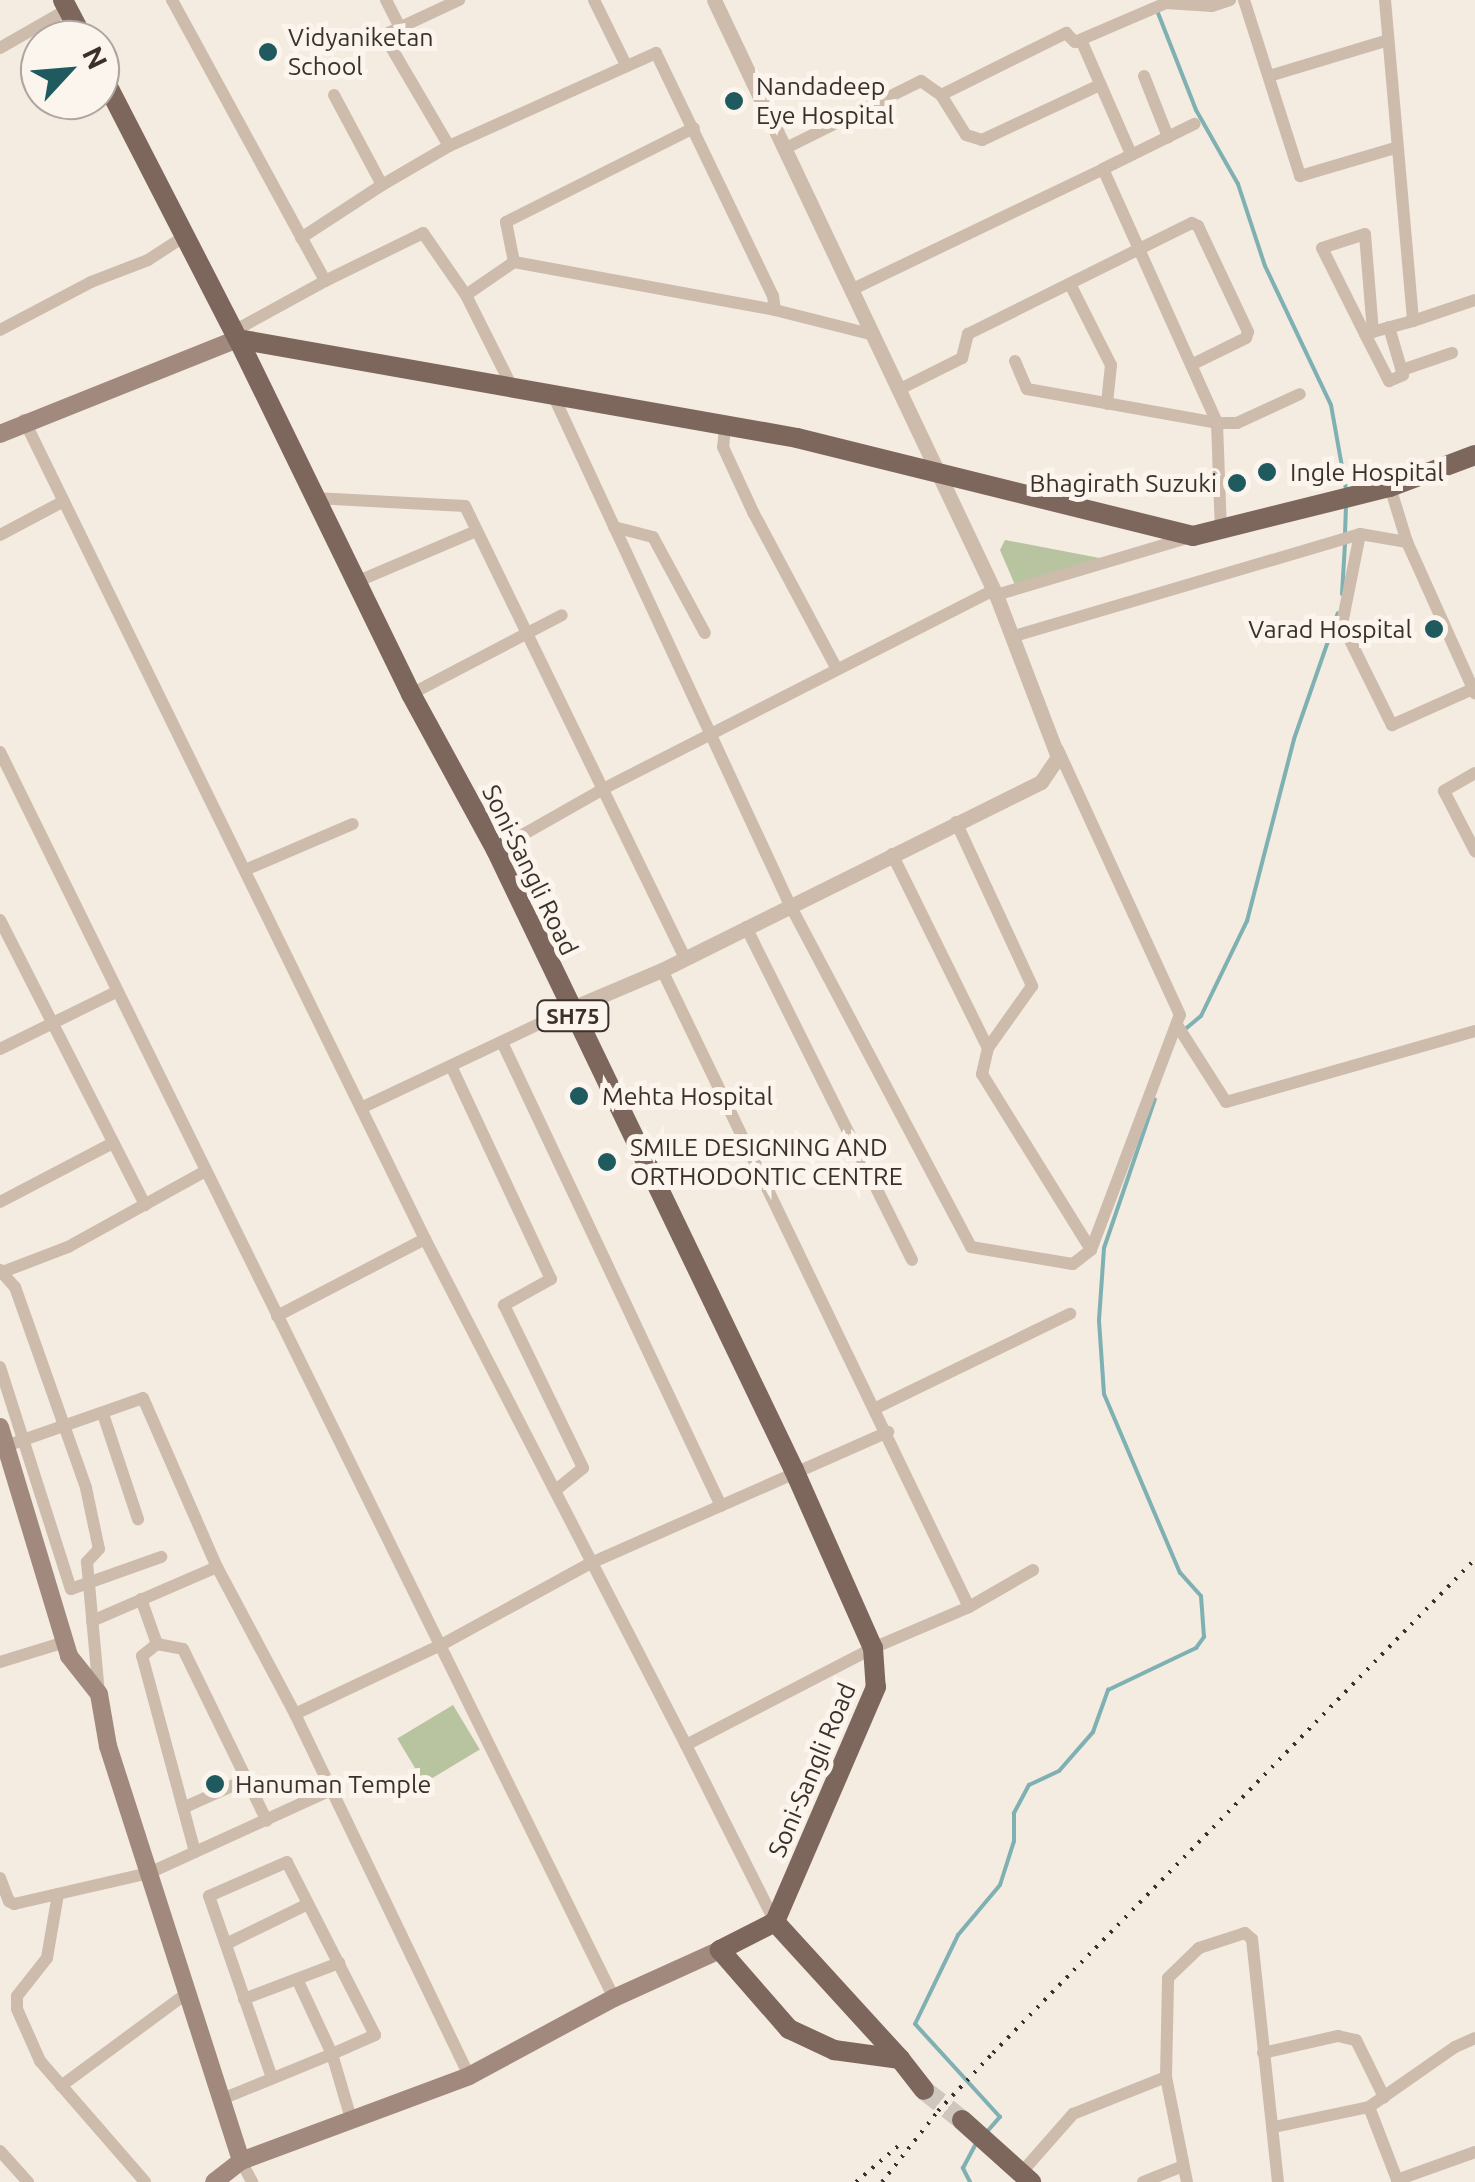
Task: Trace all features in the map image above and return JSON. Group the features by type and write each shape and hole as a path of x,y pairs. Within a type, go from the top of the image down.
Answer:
{"main road":[{"name":"Soni-Sangli Road","path":"120,111 236,335 410,694 496,850 794,1470 873,1648 876,1686 775,1922"},
{"path":"0,434 24,420 236,335 726,426 936,470 1193,536 1390,487 1475,455"},
{"path":"0,1426 15,1443 69,1656 99,1694 108,1746 241,2161"},
{"path":"214,2182 241,2161 469,2076 614,1998 775,1922 924,2090"},
{"path":"720,1950 789,2029 834,2050 900,2059"},
{"path":"962,2120 1026,2177"}],"street":[{"path":"172,0 325,281"},
{"path":"386,0 400,28"},
{"path":"449,146 384,35 458,0"},
{"path":"594,0 626,65"},
{"path":"552,396 790,905 971,1247 1073,1264 1091,1250 1180,1015 1057,748 995,593 714,0"},
{"path":"1081,40 1166,3 1212,6 1230,0"},
{"path":"1244,0 1300,176 1395,148"},
{"path":"1385,0 1413,320"},
{"path":"0,48 66,4"},
{"path":"941,96 1066,34 1081,40 1132,154"},
{"path":"1269,76 1388,40"},
{"path":"301,238 449,146 656,53 774,296 775,310"},
{"path":"1144,76 1168,137"},
{"path":"786,148 921,81 941,96 966,134 982,140 1100,85"},
{"path":"334,95 382,186"},
{"path":"853,290 1194,124"},
{"path":"514,262 506,222 694,128"},
{"path":"1103,169 1217,423 1221,531"},
{"path":"898,390 962,358 968,334 1192,224 1198,226 1246,325 1246,338 1191,365"},
{"path":"236,335 325,281 423,233 466,295 513,388"},
{"path":"1370,333 1365,234 1322,248 1370,333 1389,381 1404,376 1389,327"},
{"path":"0,330 90,282 148,260 185,236"},
{"path":"466,295 514,262 775,310 874,335"},
{"path":"1070,284 1111,365 1108,404"},
{"path":"1370,333 1475,300"},
{"path":"1402,370 1452,353"},
{"path":"1015,361 1028,389 1217,423 1237,423 1300,394"},
{"path":"24,420 426,1239 775,1922"},
{"path":"726,426 723,447 837,669"},
{"path":"1360,534 1342,624 1392,725 1474,691 1407,542 1390,487"},
{"path":"315,498 456,502 465,506 684,956"},
{"path":"0,535 64,501"},
{"path":"614,527 653,537 704,633"},
{"path":"356,582 476,531"},
{"path":"1014,636 1360,534 1407,542"},
{"path":"496,850 604,788 995,593 1193,536"},
{"path":"410,694 562,615"},
{"path":"361,1108 662,970 1041,782 1056,765 1057,748"},
{"path":"2,761 614,1998"},
{"path":"1475,772 1444,791 1475,852"},
{"path":"956,822 1032,986 988,1048 982,1074 1091,1250"},
{"path":"245,870 353,824"},
{"path":"892,854 988,1048"},
{"path":"0,920 145,1205"},
{"path":"746,927 912,1260"},
{"path":"662,970 969,1606"},
{"path":"0,1049 116,992"},
{"path":"1177,1025 1226,1102 1475,1031"},
{"path":"502,1042 721,1506"},
{"path":"452,1068 551,1279 504,1305 583,1468 555,1491"},
{"path":"0,1202 114,1143"},
{"path":"99,1694 87,1562 99,1549 64,1428 15,1286 1,1272 68,1247 204,1172"},
{"path":"277,1316 426,1239"},
{"path":"876,1408 1070,1314"},
{"path":"0,1367 15,1443 71,1590"},
{"path":"15,1443 142,1398 217,1567 295,1714 469,2076"},
{"path":"103,1414 138,1519"},
{"path":"295,1714 441,1645 591,1563 794,1470 888,1432"},
{"path":"51,1596 161,1557"},
{"path":"92,1621 217,1567"},
{"path":"686,1744 873,1648 969,1606 1033,1570"},
{"path":"142,1598 157,1644"},
{"path":"0,1662 64,1642"},
{"path":"195,1852 142,1656 157,1644 183,1649 267,1821"},
{"path":"185,1807 245,1780"},
{"path":"0,1878 8,1901 14,1904 149,1874 331,1790"},
{"path":"222,2099 376,2036 287,1862 209,1896 272,2078"},
{"path":"58,1894 47,1958 17,1996 17,2009 40,2061 145,2182"},
{"path":"226,1944 308,1904"},
{"path":"1187,2182 1166,2077 1168,1978 1199,1948 1245,1932 1252,1939 1278,2182"},
{"path":"244,1999 339,1964"},
{"path":"297,1980 332,2054 352,2122"},
{"path":"62,2086 186,1994"},
{"path":"1263,2053 1338,2036 1356,2040 1384,2097"},
{"path":"1274,2127 1370,2107 1455,2047 1475,2038"},
{"path":"1026,2177 1074,2114 1166,2077"},
{"path":"1370,2107 1397,2181 1475,2152"},
{"path":"0,2151 28,2182"},
{"path":"241,2161 252,2182"},
{"path":"1143,2182 1183,2166"}],"green space":[{"path":"1005,540 1110,560 1015,585 1000,550"},
{"path":"453,1705 480,1750 424,1783 397,1738"}],"waterway":[{"path":"1158,13 1196,110 1238,184 1265,266 1331,405 1346,489"},
{"path":"1345,534 1346,504"},
{"path":"1342,594 1345,544"},
{"path":"1183,1031 1201,1016 1247,921 1294,739 1338,613"},
{"path":"985,2134 1000,2117 915,2024 958,1935 1000,1885 1014,1841 1014,1813 1029,1785 1059,1771 1093,1732 1108,1690 1196,1648 1204,1637 1201,1596 1180,1573 1104,1394 1099,1320 1104,1248 1155,1099"},
{"path":"970,2182 963,2168 975,2145"}],"tunnel":[{"path":"924,2090 962,2120"}],"railway":[{"path":"882,2182 938,2111 993,2053 1475,1559"},
{"path":"856,2182 898,2146"}],"place":[{"name":"Vidyaniketan School","path":"268,52"},
{"name":"Nandadeep Eye Hospital","path":"734,101"},
{"name":"Ingle Hospital","path":"1267,472"},
{"name":"Bhagirath Suzuki","path":"1237,483"},
{"name":"Varad Hospital","path":"1434,629"},
{"name":"Mehta Hospital","path":"579,1096"},
{"name":"SMILE DESIGNING AND ORTHODONTIC CENTRE","path":"607,1162"},
{"name":"Hanuman Temple","path":"215,1784"}]}
